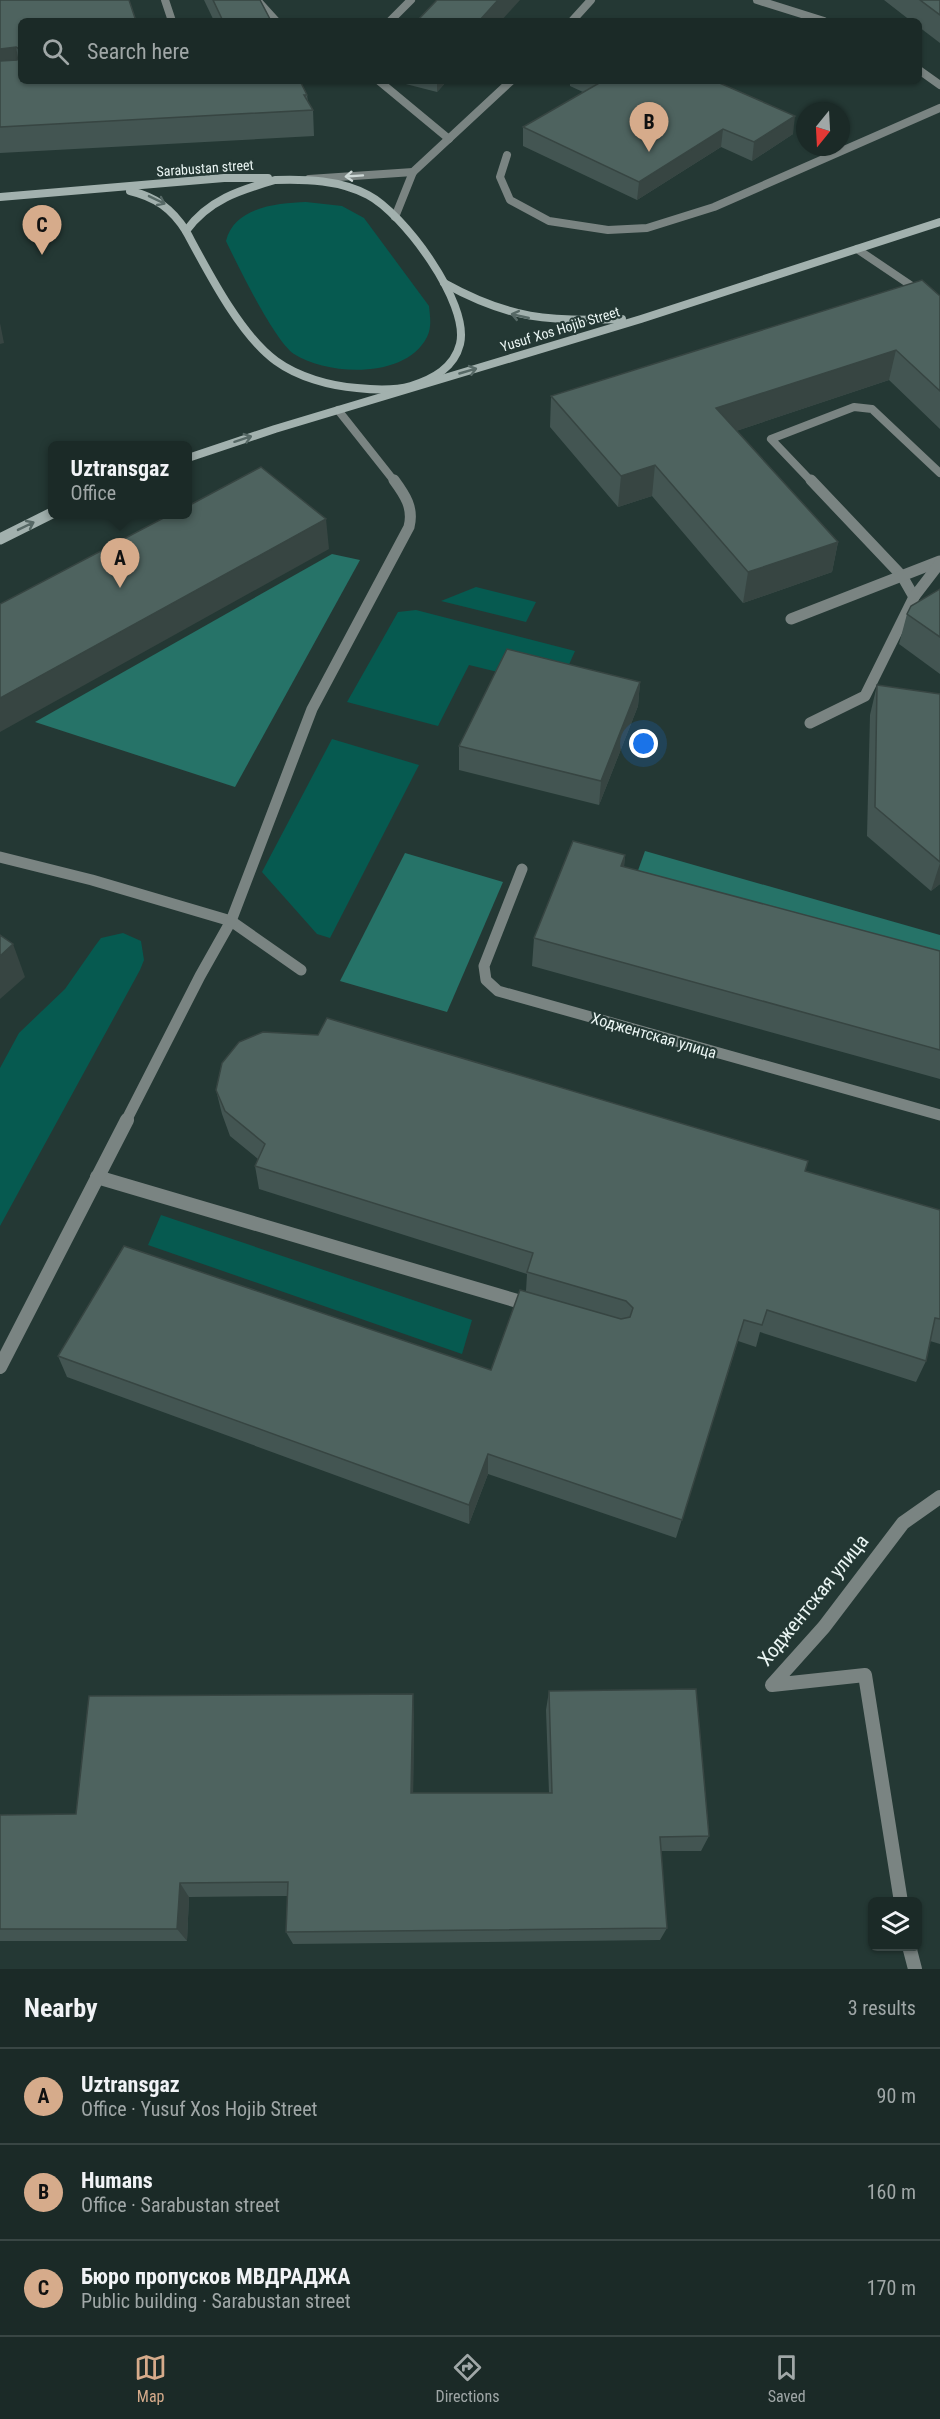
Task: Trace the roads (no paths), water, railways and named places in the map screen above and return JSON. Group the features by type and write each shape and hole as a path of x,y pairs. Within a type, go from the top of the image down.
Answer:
{"main road":[{"name":"Sarabustan street","path":"0,197 224,178 295,180"},
{"path":"114,189 143,194 164,202 175,212 205,267 253,336 275,360 303,377 326,384 363,389 412,388 442,372 455,356 460,345 460,318 444,283 425,252 396,217 369,195 342,186 295,180 264,183 209,205 196,216 186,231"},
{"name":"Yusuf Xos Hojib Street","path":"192,457 338,410 641,319 940,222"},
{"path":"444,283 494,309 534,319 590,321 641,319"},
{"path":"0,539 48,515"}],"street":[{"path":"165,0 171,18"},
{"path":"258,0 273,18"},
{"path":"393,18 411,0"},
{"path":"575,18 591,0"},
{"path":"757,0 814,18"},
{"path":"922,72 940,85"},
{"path":"383,84 449,139"},
{"path":"396,217 413,172 508,84"},
{"path":"507,155 500,177 510,200 549,221 609,230 647,228 714,207 851,149 940,108"},
{"name":"Sarabustan street","path":"295,180 413,172"},
{"path":"857,249 940,305"},
{"path":"914,597 902,576 771,439 854,407 863,407 872,409 940,473"},
{"path":"0,1367 200,976 231,921 312,709 409,527 411,515 405,495 338,410"},
{"path":"791,619 940,562"},
{"path":"810,723 865,696 914,597 940,562"},
{"path":"0,857 92,880 231,921 301,970"},
{"name":"Ходжентская улица","path":"522,869 484,966 486,981 498,991 940,1115"},
{"path":"97,1177 541,1308"},
{"name":"Ходжентская улица","path":"901,1897 865,1675 772,1685 824,1627 903,1523 940,1497"},
{"path":"910,1951 915,1969"}],"place":[{"name":"Humans","path":"649,152"},
{"name":"Бюро пропусков МВДРАДЖА","path":"42,255"},
{"name":"Uztransgaz","path":"120,588"}]}
